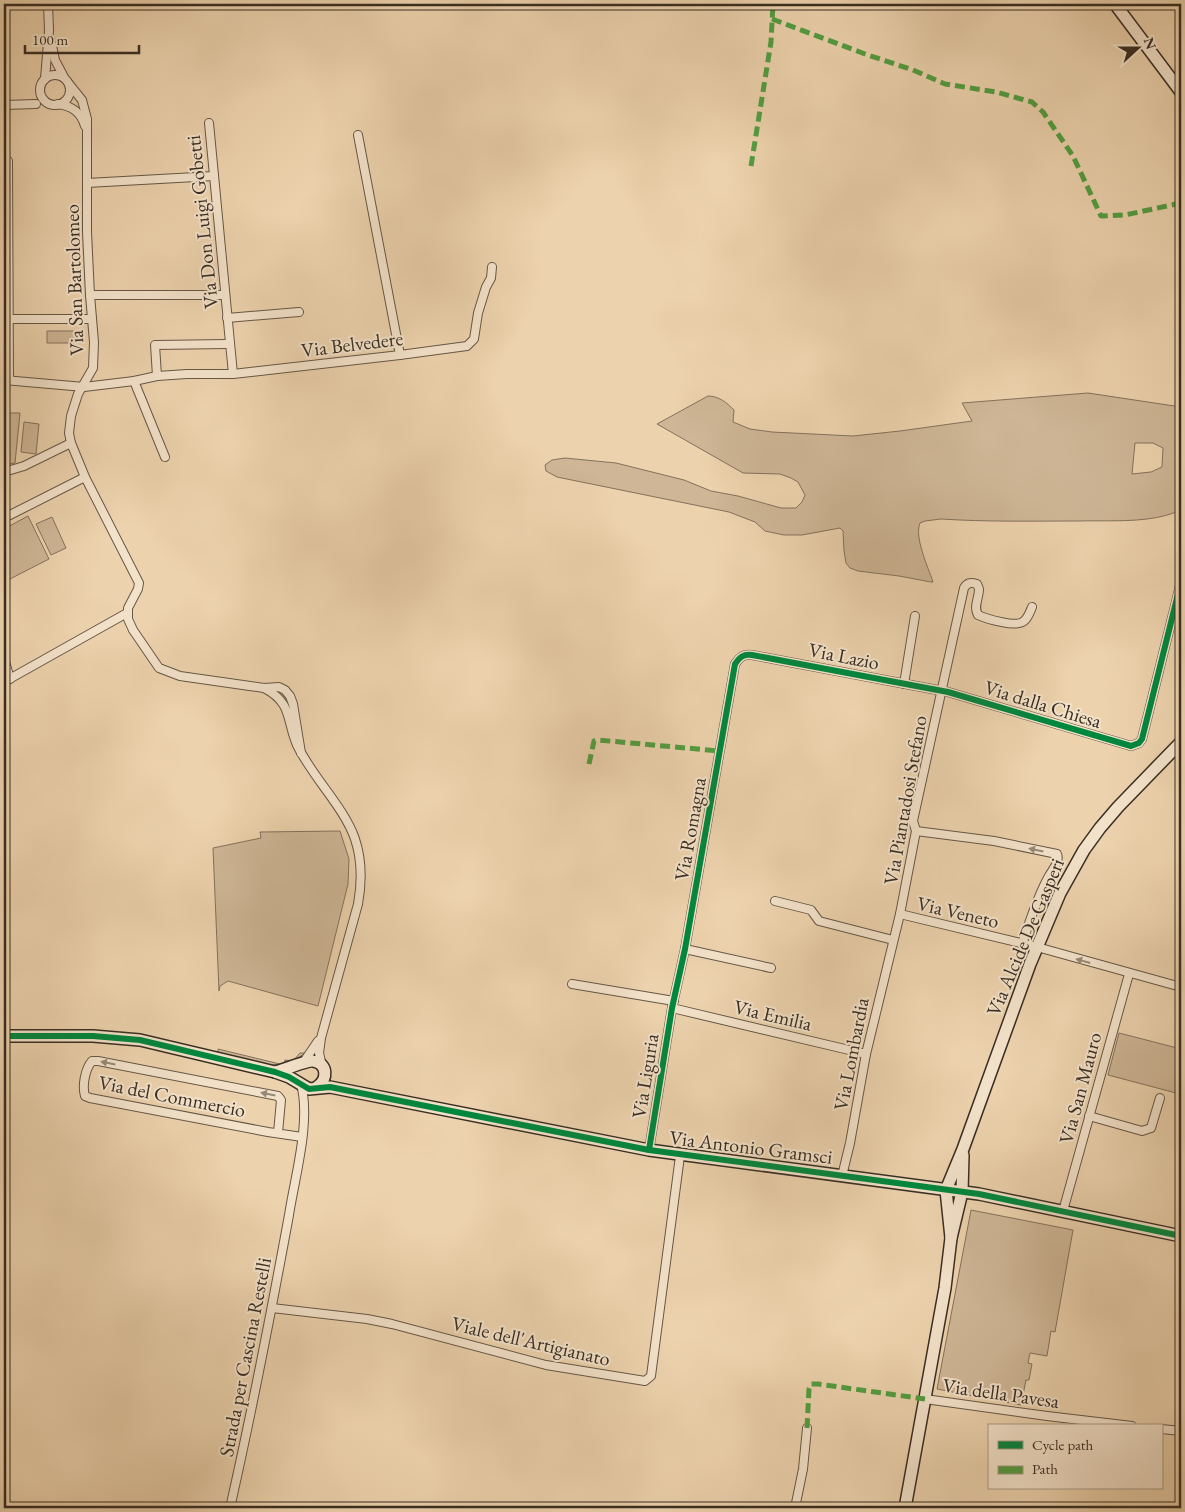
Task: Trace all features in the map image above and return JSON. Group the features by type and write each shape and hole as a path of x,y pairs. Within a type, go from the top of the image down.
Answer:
{"street":[{"path":"36,104 41,101 41,87 45,79 49,30 48,4"},
{"path":"1115,4 1181,92"},
{"name":"Via San Bartolomeo","path":"49,30 55,60 66,81 85,105 87,119 90,295 94,342 93,368 84,387 78,394 71,416 69,432 71,444 85,477 139,584 127,613"},
{"path":"4,105 56,104 68,98 70,91 66,81 54,75 45,79"},
{"name":"Via San Bartolomeo","path":"42,96 48,102 71,108 78,112 87,132"},
{"name":"Via Don Luigi Gobetti","path":"209,123 233,374"},
{"path":"358,135 400,355"},
{"path":"6,380 9,319 8,161"},
{"path":"87,183 214,176"},
{"name":"Via Belvedere","path":"6,380 84,387 134,381 157,376 233,374 467,346 474,339 478,314 486,287 491,278 492,267"},
{"path":"90,295 222,295"},
{"name":"Via Don Luigi Gobetti","path":"228,318 299,312"},
{"path":"9,319 92,319"},
{"path":"157,376 155,346 226,344"},
{"path":"134,381 165,457"},
{"path":"4,472 24,466 71,444"},
{"path":"4,518 85,477"},
{"name":"Via Piantadosi Stefano","path":"900,914 916,830 913,821 964,588 966,584 971,582 977,584 979,589 975,607 978,616 1018,625 1027,618 1032,607"},
{"name":"Via dalla Chiesa","path":"942,691 1123,745 1135,745 1142,739 1181,582"},
{"path":"4,658 7,681 127,613 133,630 153,661 162,670 180,676 264,688 279,687 290,696 301,753 311,771 350,826 357,844 361,865 358,904 321,1038 319,1053 324,1079 313,1092 305,1109"},
{"path":"904,684 916,616"},
{"name":"Via Lazio","path":"740,657 746,654 752,655 942,691"},
{"name":"Via Romagna","path":"673,1005 685,949 735,664 740,657"},
{"name":"Via Alcide De Gasperi","path":"946,1190 1060,893 1084,850 1118,807 1181,742"},
{"path":"916,830 994,841 1057,854 1057,862 1034,910 1022,944"},
{"path":"775,901 810,910 819,921 893,940"},
{"name":"Via Veneto","path":"900,914 1038,947 1128,974 1181,987"},
{"name":"Via Lombardia","path":"842,1176 866,1054 900,914"},
{"path":"685,949 771,968"},
{"name":"Via San Mauro","path":"1063,1211 1128,974"},
{"path":"572,984 673,1005"},
{"name":"Via Emilia","path":"673,1005 866,1054"},
{"name":"Via Liguria","path":"649,1150 673,1005"},
{"path":"4,1036 93,1036 140,1040 275,1072 289,1077 309,1089 317,1087"},
{"path":"302,1138 305,1109 301,1084 297,1073 321,1038"},
{"name":"Via del Commercio","path":"278,1133 281,1100 278,1096 98,1061 92,1061 87,1066 84,1090 85,1096 90,1098 302,1138"},
{"path":"275,1072 312,1061 323,1068"},
{"name":"Via Antonio Gramsci","path":"323,1068 334,1080 350,1090"},
{"name":"Via Antonio Gramsci","path":"317,1087 350,1090 680,1156 962,1192 1181,1236"},
{"path":"1089,1116 1146,1131 1151,1128 1160,1098"},
{"name":"Strada per Cascina Restelli","path":"230,1508 253,1408 302,1138"},
{"name":"Via Alcide De Gasperi","path":"951,1238 962,1192 963,1149"},
{"name":"Viale dell'Artigianato","path":"272,1308 367,1319 401,1326 546,1365 645,1381 651,1376 680,1156"},
{"path":"906,1504 945,1288 951,1238 946,1190"},
{"name":"Via della Pavesa","path":"924,1399 1115,1424"},
{"path":"795,1508 803,1469 807,1428"},
{"path":"1162,1429 1181,1431"}],"shaded area":[{"path":"47,331 74,331 75,343 47,343"},
{"path":"1088,393 1181,407 1181,510 1157,517 1131,520 976,521 941,519 925,521 920,523 919,536 922,552 933,582 931,582 858,571 850,568 846,563 843,531 840,528 802,535 784,535 765,531 755,522 729,512 557,477 546,471 545,465 552,460 565,458 616,463 684,480 711,491 738,496 781,508 796,508 802,502 805,495 798,482 780,474 743,473 657,424 708,396 716,397 726,402 734,410 733,422 750,429 772,432 853,436 972,421 962,403","holes":["1135,443 1153,443 1163,448 1162,467 1151,472 1132,474"]},
{"path":"4,413 20,413 15,463 4,465"},
{"path":"24,422 39,424 36,454 21,452"},
{"path":"28,516 49,559 4,582 4,529"},
{"path":"52,517 66,548 51,555 36,524"},
{"path":"340,831 349,859 348,884 318,1006 228,981 220,986 219,991 213,848 261,838 260,832"},
{"path":"1119,1033 1181,1049 1181,1071 1176,1093 1108,1075"},
{"path":"218,1049 280,1064 252,1062 218,1052"},
{"path":"300,1053 305,1053 294,1060"},
{"path":"971,1210 1073,1230 1055,1332 1051,1331 1047,1356 1030,1353 1028,1363 1032,1364 1029,1380 1026,1380 1021,1405 937,1389"}],"marked path":[{"path":"751,166 771,42 773,4"},
{"path":"772,19 913,70 945,84 996,92 1032,102 1043,112 1073,156 1101,216 1125,215 1181,203"},
{"path":"589,764 594,741 598,740 719,751"},
{"path":"807,1428 809,1389 811,1384 925,1399"}],"cycle path":[{"path":"649,1150 672,1008 685,949 735,664 738,660 742,656 752,655 948,692 1131,746 1139,743 1142,739 1181,582"},
{"path":"4,1036 93,1036 140,1040 275,1072 289,1077 309,1089 330,1087 649,1150 979,1194 1181,1236"}]}
